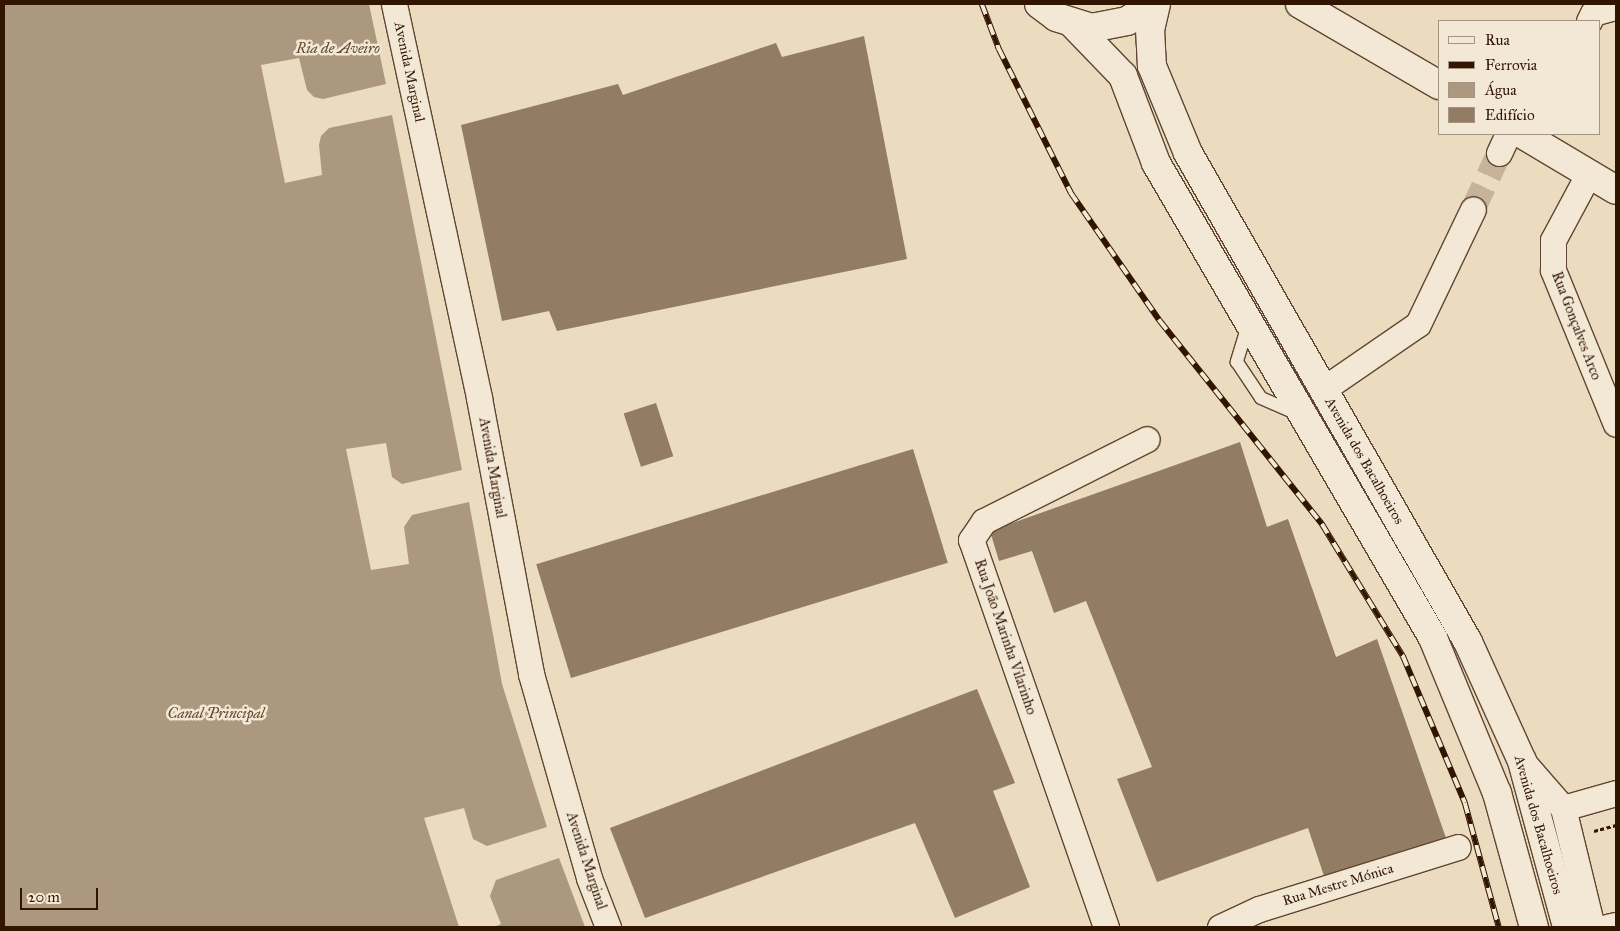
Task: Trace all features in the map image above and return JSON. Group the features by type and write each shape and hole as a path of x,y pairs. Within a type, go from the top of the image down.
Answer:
{"main road":[{"name":"Avenida dos Bacalhoeiros","path":"1038,4 1056,18 1073,24 1109,26 1127,21 1154,4"},
{"name":"Avenida dos Bacalhoeiros","path":"1154,4 1150,29 1152,66 1188,154 1468,642 1522,761 1566,927"},
{"path":"1300,4 1438,84"},
{"name":"Avenida dos Bacalhoeiros","path":"1073,24 1123,76 1156,164 1433,638 1497,793 1534,927"},
{"path":"1531,136 1616,190"}],"street":[{"name":"Avenida Marginal","path":"394,4 479,398 531,674 589,878 608,927"},
{"name":"Rua Gonçalves Arco","path":"1588,173 1553,240 1553,270 1587,360 1616,424"},
{"path":"1322,390 1418,324 1473,209"},
{"name":"Rua João Marinha Vilarinho","path":"1106,927 971,540 984,521 1147,439"},
{"path":"1522,761 1563,808 1592,927"},
{"path":"1563,808 1616,793"},
{"name":"Rua Mestre Mónica","path":"1220,927 1259,909 1458,847"},
{"path":"1607,927 1616,925"}],"path":[{"path":"1591,832 1616,824"}],"water":[{"name":"Canal Principal","path":"4,4 369,4 386,84 323,99 314,97 307,90 299,58 261,65 285,183 322,175 319,145 321,136 329,128 392,115 462,470 402,484 392,477 386,443 346,449 371,570 409,564 404,527 412,515 469,502 502,684 547,827 487,846 473,839 464,808 424,818 459,927 4,927"},
{"path":"559,858 585,927 494,927 501,924 490,896 496,880"}],"building":[{"path":"864,36 907,259 557,331 549,311 502,321 461,125 618,84 623,95 776,43 782,57"},
{"path":"656,403 673,456 641,467 624,414"},
{"path":"1240,442 1267,527 1288,519 1336,657 1377,639 1447,841 1325,879 1308,828 1157,882 1117,779 1152,767 1086,601 1054,613 1032,551 999,561 990,531"},
{"path":"913,449 948,563 571,678 536,564"},
{"path":"977,689 1015,783 993,791 1030,887 955,918 915,823 645,918 610,828"}],"tunnel":[{"path":"1473,209 1499,153"}],"railway":[{"path":"982,4 999,49 1071,193 1160,321 1322,524 1403,656 1465,803 1499,927"}],"water label":[{"name":"Ria de Aveiro","path":"338,49"}]}
